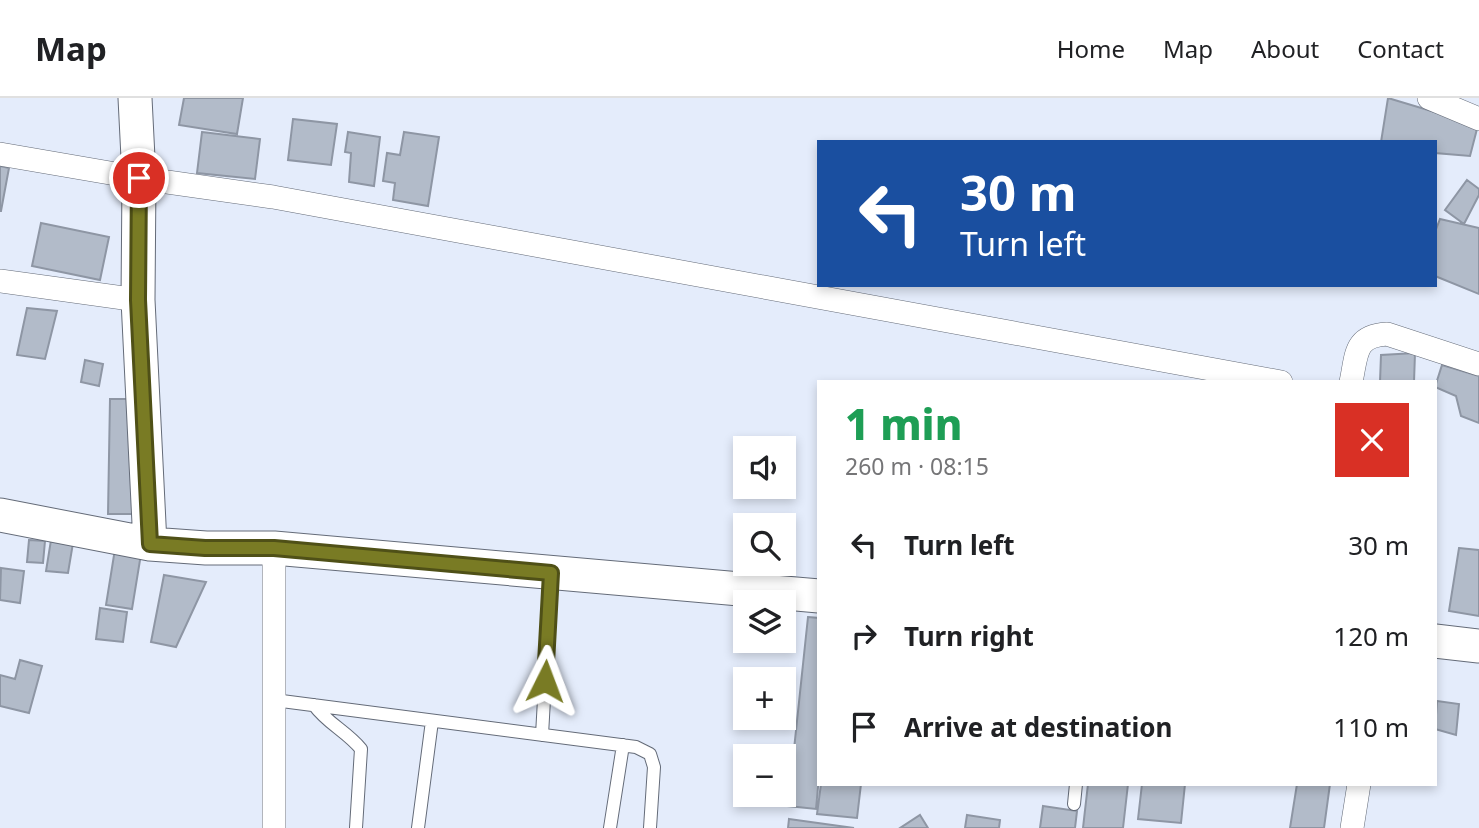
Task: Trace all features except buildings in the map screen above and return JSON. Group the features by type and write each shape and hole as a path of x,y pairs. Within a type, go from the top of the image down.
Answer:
{"street":[{"path":"135,98 139,178 138,300 150,544"},
{"path":"1429,98 1479,120"},
{"path":"0,154 273,197 1270,380"},
{"path":"0,281 138,300"},
{"path":"1351,380 1359,345 1371,335 1387,334 1479,364"},
{"path":"0,515 150,544 205,548 274,548 817,596"},
{"path":"274,548 274,828"},
{"path":"1437,642 1479,646"},
{"path":"1352,828 1359,786"}],"lane":[{"path":"542,735 551,573"},
{"path":"274,700 636,747 650,754 654,767 650,828"},
{"path":"314,705 325,721 352,738 361,749 356,828"},
{"path":"418,828 432,721"},
{"path":"610,828 623,745"},
{"path":"1074,804 1076,786"}],"route":[{"path":"139,178 138,300 150,544 205,548 274,548 551,573 545,681"}]}
